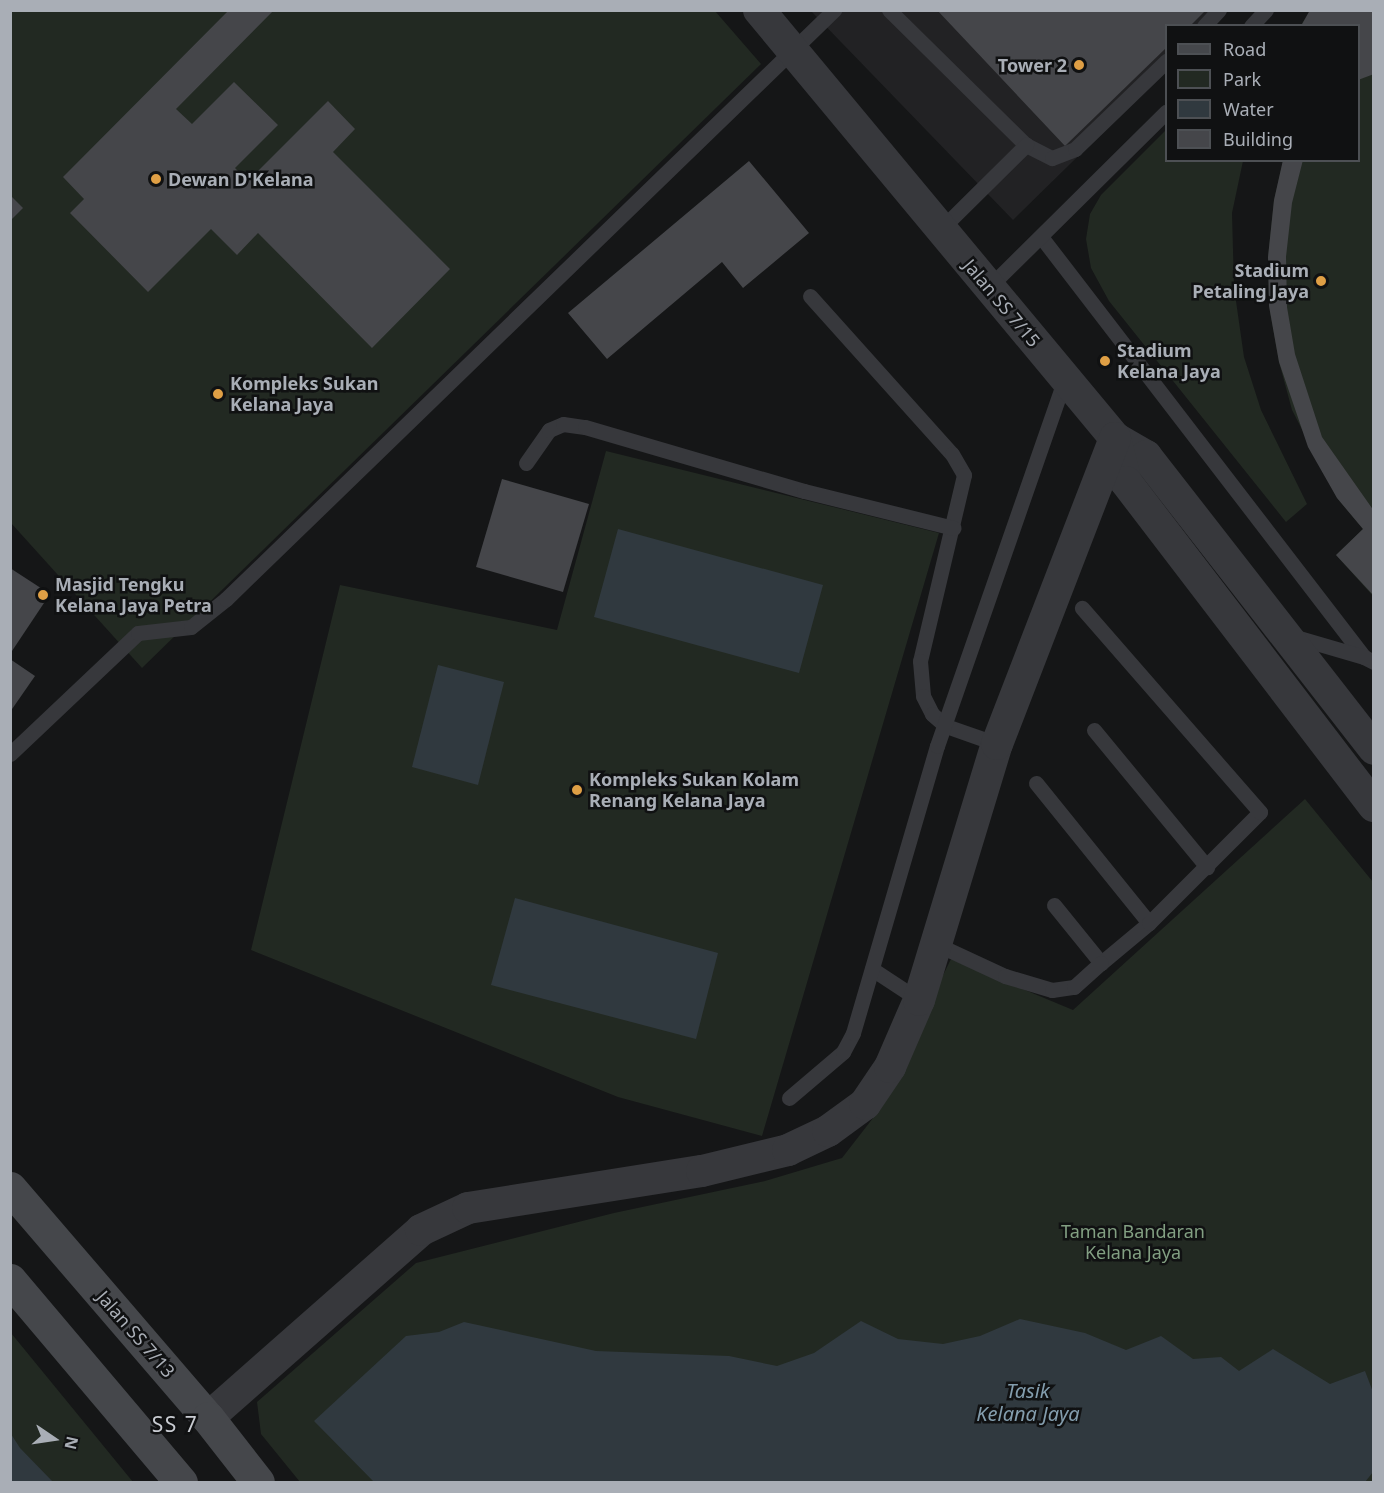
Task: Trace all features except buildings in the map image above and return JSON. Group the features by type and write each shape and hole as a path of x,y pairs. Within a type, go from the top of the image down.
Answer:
{"street":[{"name":"Jalan SS 7/15","path":"759,10 1115,438 1146,456 1289,636 1374,749"},
{"path":"1115,438 1126,482 1263,658 1374,806"},
{"path":"208,1418 421,1230 468,1208 702,1171 788,1150 828,1131 865,1104 890,1067 919,1000 997,744 1115,438"},
{"path":"1263,658 1289,636"},
{"name":"Jalan SS 7/13","path":"10,1188 208,1418 258,1482"},
{"path":"10,1280 181,1482"}],"lane":[{"path":"10,754 138,633 191,627 226,599 794,52 834,10"},
{"path":"889,10 1026,145 1052,158 1075,149 1165,63"},
{"path":"1206,24 1219,10"},
{"path":"1253,24 1266,10"},
{"path":"989,287 1042,238 1165,114"},
{"path":"941,229 1026,145"},
{"path":"1042,238 1369,659"},
{"path":"810,296 952,454 964,475 920,661 923,696 932,714 946,726 997,744"},
{"path":"789,1098 843,1052 872,969 946,726 1065,378"},
{"path":"526,463 549,430 563,424 585,427 804,491 953,528"},
{"path":"936,944 1005,976 1052,990 1074,987 1149,923 1208,867 1260,812 1082,608"},
{"path":"1289,636 1369,659"},
{"path":"1094,730 1208,867"},
{"path":"1036,783 1149,923"},
{"path":"1054,905 1101,963"},
{"path":"872,969 919,1000"}],"shaded area":[{"path":"811,11 1227,11 1213,24 1165,24 1165,71 1013,220"}],"green space":[{"name":"Kompleks Sukan Kelana Jaya","path":"11,11 715,11 761,64 142,668 11,523"},
{"name":"Stadium Petaling Jaya","path":"1310,11 1373,11 1373,596 1336,555 1363,529 1337,498 1292,410 1279,362 1269,306 1268,257 1274,200 1283,162 1360,162 1360,24 1302,24"},
{"path":"1165,131 1165,162 1243,162 1232,213 1234,287 1244,357 1261,410 1307,504 1286,522 1109,301 1091,268 1086,239 1090,214 1101,195"},
{"name":"Kompleks Sukan Kolam Renang Kelana Jaya","path":"606,451 939,533 762,1136 618,1097 251,950 340,585 557,630"},
{"name":"Taman Bandaran Kelana Jaya","path":"1305,799 1373,882 1373,1482 300,1482 261,1434 257,1402 416,1263 614,1213 765,1181 842,1158 873,1118 951,959 1073,1010"},
{"path":"11,1333 133,1482 11,1482"}],"water":[{"path":"618,529 823,585 799,673 594,617"},
{"path":"438,665 504,682 478,785 412,767"},
{"path":"515,898 718,953 696,1039 491,985"},
{"name":"Tasik Kelana Jaya","path":"1020,1319 1085,1333 1126,1350 1161,1336 1193,1359 1221,1357 1239,1371 1273,1349 1330,1384 1365,1371 1373,1392 1373,1472 1365,1482 374,1482 314,1421 406,1336 439,1332 464,1322 596,1351 729,1356 777,1366 814,1353 861,1321 898,1339 943,1344 980,1336"},
{"path":"11,1434 20,1448 53,1482 11,1482"}],"place":[{"name":"Tower 2","path":"1079,65"},
{"name":"Dewan D'Kelana","path":"156,179"},
{"name":"Stadium Petaling Jaya","path":"1321,281"},
{"name":"Stadium Kelana Jaya","path":"1105,361"},
{"name":"Kompleks Sukan Kelana Jaya","path":"218,394"},
{"name":"Masjid Tengku Kelana Jaya Petra","path":"43,595"},
{"name":"Kompleks Sukan Kolam Renang Kelana Jaya","path":"577,790"}],"district":[{"name":"SS 7","path":"175,1424"}]}
